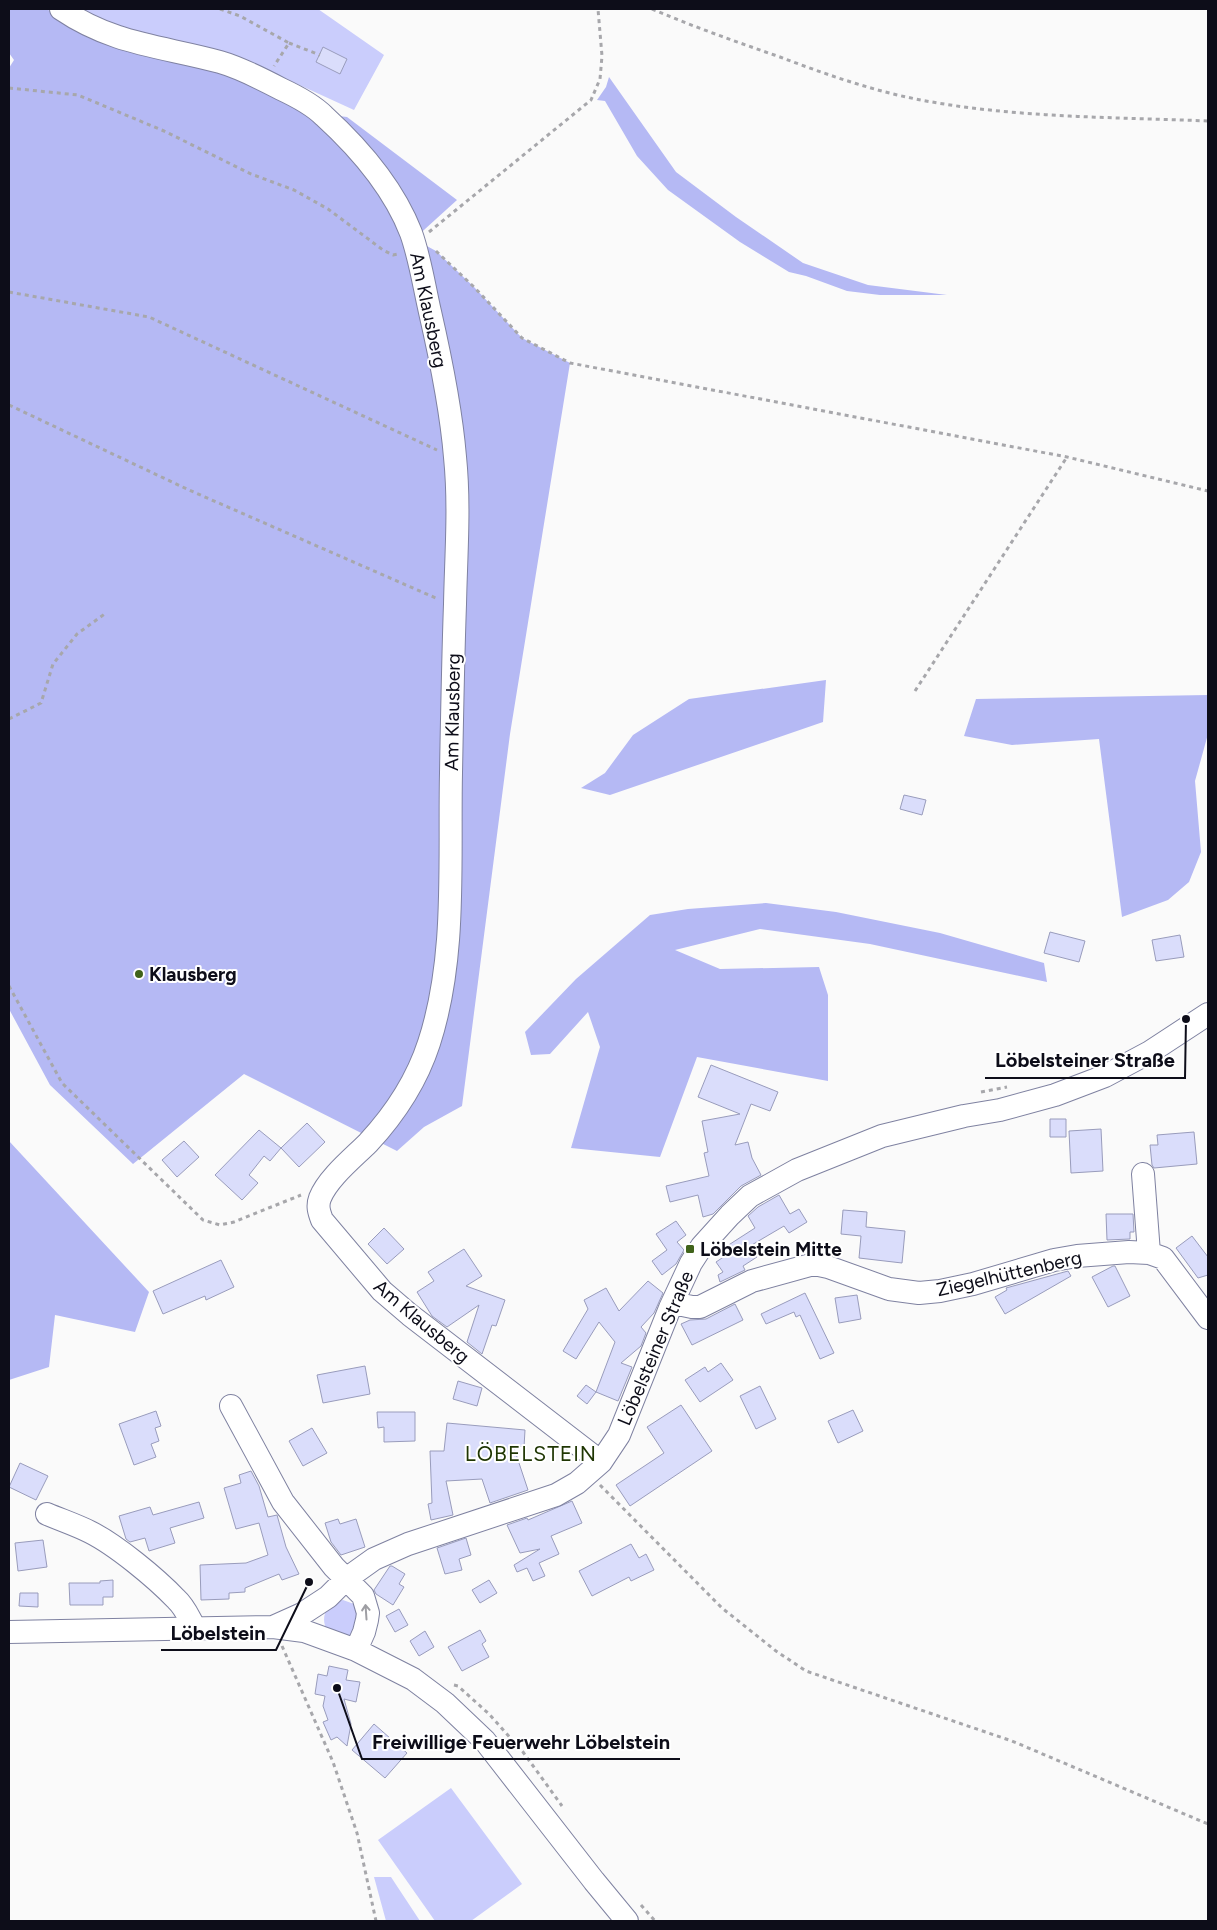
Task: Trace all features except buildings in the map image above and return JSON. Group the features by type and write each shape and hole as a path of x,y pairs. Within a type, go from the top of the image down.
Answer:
{"street":[{"name":"Am Klausberg","path":"61,9 85,24 108,35 226,64 304,100 323,114 362,155 392,196 413,239 449,403 456,459 458,532 449,931 442,1000 419,1068 395,1110 329,1184 319,1203 318,1210 322,1220 382,1290 595,1468"},
{"name":"Löbelsteiner Straße","path":"9,1632 273,1627 302,1614 328,1597 346,1579 374,1559 400,1548 556,1495 577,1483 595,1468 618,1435 691,1263 702,1246 750,1196 797,1170 882,1136 964,1116 1000,1110 1055,1095 1106,1076 1150,1052 1208,1014"},
{"path":"1143,1174 1149,1253 1163,1258 1208,1318"},
{"name":"Ziegelhüttenberg","path":"673,1303 700,1307 752,1281 814,1264 828,1267 889,1289 919,1293 973,1284 1054,1260 1077,1256 1129,1252 1149,1253"},
{"path":"231,1406 283,1502 334,1567 363,1596 368,1613 364,1632 356,1650"},
{"path":"47,1514 90,1532 134,1562 176,1599 186,1610 195,1628"},
{"path":"273,1627 304,1631 356,1650 413,1679 445,1702 485,1741 627,1921"}],"path":[{"path":"220,9 240,16 289,43 320,55"},
{"path":"9,88 78,95 164,131 251,174 294,190 328,209 383,250 393,255 405,253 413,239 432,231 591,100 600,79 602,56 598,9"},
{"path":"652,9 810,68 920,100 977,109 1058,116 1208,121"},
{"path":"264,80 289,43"},
{"path":"413,239 436,251 474,287 522,338 570,363 1067,457 1208,491"},
{"path":"9,292 149,317 456,459"},
{"path":"9,405 189,490 455,607"},
{"path":"915,691 1067,457"},
{"path":"9,719 41,703 53,664 77,634 106,612"},
{"path":"9,986 62,1083 203,1220 220,1225 234,1222 329,1184"},
{"path":"974,1094 1012,1086"},
{"path":"595,1468 722,1608 776,1651 806,1671 1012,1740 1208,1824"},
{"path":"273,1627 333,1762 358,1833 376,1921"}],"shaded area":[{"path":"9,9 47,9 59,18 233,75 323,114 347,117 457,200 414,239 436,251 474,287 522,338 570,363 510,734 462,1106 424,1127 397,1151 244,1074 133,1164 50,1085 9,1009 9,68 14,60 9,53"},
{"path":"82,9 318,9 384,55 354,110 271,72 109,26"},
{"path":"609,77 676,172 736,217 803,263 868,285 947,295 880,295 847,291 789,272 740,242 668,190 637,156 605,101 597,100 606,87"},
{"path":"826,680 823,722 610,795 581,788 605,773 633,735 689,699"},
{"path":"1208,695 1208,734 1195,781 1201,852 1189,882 1168,900 1122,917 1099,739 1012,745 964,736 976,699"},
{"path":"766,903 836,912 940,933 1044,963 1047,982 870,944 760,929 675,950 720,969 819,967 828,995 828,1081 697,1057 660,1157 571,1148 600,1047 588,1012 550,1054 531,1055 525,1032 576,979 650,915 688,909"},
{"path":"9,1141 149,1292 135,1332 55,1315 49,1367 9,1380"},
{"path":"343,1600 354,1604 361,1613 350,1637 328,1632 324,1622 328,1608 332,1604"},
{"path":"451,1788 522,1884 471,1921 435,1921 378,1840"},
{"path":"374,1877 391,1877 420,1921 386,1921"}],"place":[{"name":"Klausberg","path":"139,974"},
{"name":"Löbelsteiner Straße","path":"1186,1019"},
{"name":"Löbelstein Mitte","path":"690,1249"},
{"name":"Löbelstein","path":"309,1582"},
{"name":"Freiwillige Feuerwehr Löbelstein","path":"337,1688"}],"district":[{"name":"LÖBELSTEIN","path":"531,1454"}]}
